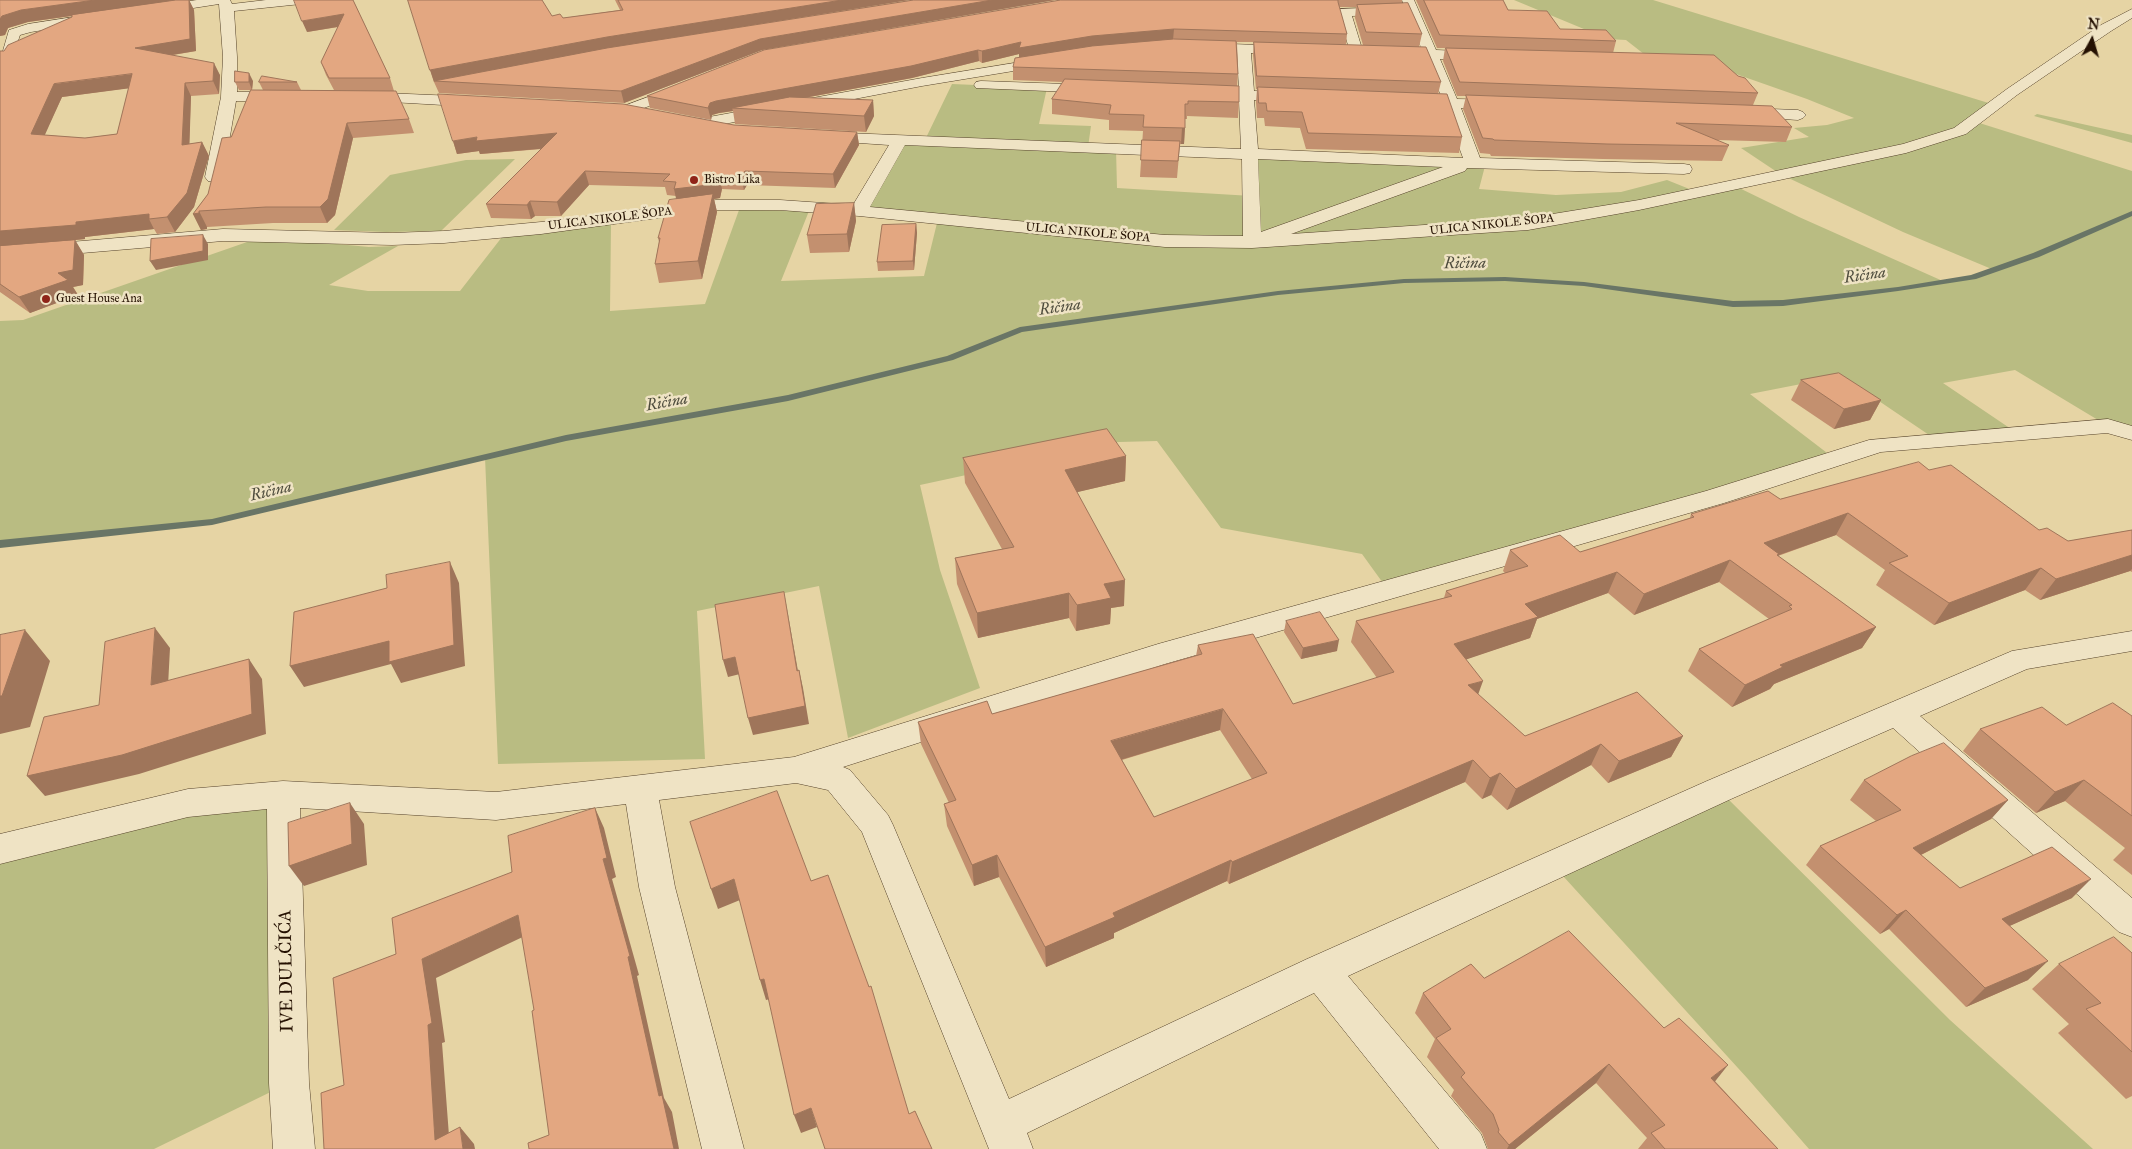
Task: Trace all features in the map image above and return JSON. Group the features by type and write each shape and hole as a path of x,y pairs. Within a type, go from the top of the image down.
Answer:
{"street":[{"path":"145,11 225,3 301,0"},
{"path":"210,190 218,161 229,97 230,57 225,3"},
{"path":"1356,52 1344,12 1410,5 1451,103 1473,163"},
{"name":"ULICA NIKOLE ŠOPA","path":"0,254 223,235 392,239 444,237 541,228 716,205 780,205 858,211 1165,240 1252,242 1528,224 1639,205 1906,148 1960,131 2012,92 2062,60 2106,28 2132,13"},
{"path":"6,59 14,33 28,28 106,16"},
{"path":"1188,47 1300,50"},
{"path":"1244,48 1252,196 1252,242 1473,163"},
{"path":"1337,52 1498,56"},
{"path":"698,124 922,82 1064,58"},
{"path":"922,82 1107,90"},
{"path":"626,110 693,84"},
{"path":"385,98 444,86"},
{"path":"1186,93 1315,98"},
{"path":"229,97 297,96"},
{"path":"346,97 489,102"},
{"path":"1402,101 1520,106"},
{"path":"606,109 626,110 653,115"},
{"path":"1729,112 1798,115"},
{"path":"680,120 747,132"},
{"path":"806,136 1473,163 1684,169"},
{"path":"858,211 899,141"},
{"path":"184,237 196,220"},
{"path":"0,849 188,803 283,794 496,806 796,770 1158,655 1716,497 1878,445 2108,426 2132,433"},
{"path":"796,770 838,779 876,825 1005,1137 1320,972 1719,790 2022,660 2132,641"},
{"path":"1896,713 2132,921"},
{"path":"640,789 657,887 723,1149"},
{"name":"IVE DULČIĆA","path":"283,794 289,1083 294,1149"},
{"path":"1320,972 1466,1149"}],"green space":[{"path":"1514,0 1653,0 1995,105 1973,121 2132,171 2132,433 2108,426 2015,370 1943,383 2017,433 1935,439 1842,376 1750,394 1835,459 1388,590 1362,554 1221,528 1157,441 1119,442 920,485 940,570 980,688 848,738 819,586 697,611 705,759 498,764 485,457 212,522 0,544 0,321 23,320 250,241 315,242 369,247 398,246 329,285 368,291 460,291 502,237 611,224 610,311 705,304 739,210 809,211 781,281 924,276 938,219 859,211 899,141 924,142 952,84 1047,88 1039,124 1091,126 1088,147 1116,149 1117,188 1252,196 1249,153 1485,166 1479,189 1556,195 1621,192 1667,180 1697,192 1731,184 1799,217 1945,282 1973,277 1994,270 1903,232 1780,174 1741,148 1809,137 1794,128 1827,125 1854,118 1807,99 1696,60 1649,58 1626,40 1608,39"},
{"path":"2037,114 2132,135 2132,143 2034,116"},
{"path":"515,159 441,231 386,232 334,230 390,175 466,160"},
{"path":"1719,790 1950,1020 2093,1149 1809,1149 1748,1079 1553,865"},
{"path":"283,794 289,1083 154,1149 0,1149 0,849"}],"building":[{"path":"0,0 95,0 21,10 2,16 0,19"},
{"path":"176,0 189,0 190,39 135,48 214,63 213,81 185,83 182,145 202,142 187,193 167,217 149,219 149,214 76,222 76,225 0,231 0,51 4,51 8,45 72,17 72,15","holes":["132,74 117,134 85,138 31,134 54,84"]},
{"path":"294,0 353,0 390,78 329,78 321,62 344,14 302,21"},
{"path":"408,0 542,0 552,16 560,14 563,18 623,10 618,0 842,0 607,37 430,70"},
{"path":"914,0 992,0 760,39 621,91 434,81 607,48"},
{"path":"1061,0 1338,0 1347,34 1174,29 1092,36 1019,48 1021,42 911,66 716,101 710,103 708,108 647,96 764,50"},
{"path":"1424,0 1503,0 1508,10 1547,11 1560,29 1606,30 1616,41 1440,35"},
{"path":"1408,3 1422,34 1366,32 1357,5"},
{"path":"1174,39 1236,41 1238,74 1013,67 1015,58 1092,46"},
{"path":"1254,42 1426,47 1441,82 1257,76"},
{"path":"1446,48 1714,55 1738,76 1745,78 1758,93 1460,82"},
{"path":"235,71 249,73 249,82 235,82"},
{"path":"262,76 297,82 259,82"},
{"path":"1065,79 1239,86 1239,102 1188,101 1188,104 1185,104 1185,128 1143,127 1144,115 1109,114 1111,105 1052,99"},
{"path":"1258,87 1447,94 1462,137 1308,133 1302,112 1267,111 1266,103 1259,103"},
{"path":"251,90 396,91 409,119 347,123 328,199 320,207 266,207 199,211 199,213 193,214 208,194 222,138 231,137"},
{"path":"438,94 623,104 734,125 857,132 833,174 745,171 741,176 719,175 717,184 674,189 676,182 663,181 670,174 585,171 557,202 530,201 527,205 486,204 557,133 476,141 477,137 453,141"},
{"path":"1466,95 1772,106 1792,127 1676,123 1728,146 1494,140 1483,138"},
{"path":"790,97 873,100 864,116 732,108"},
{"path":"1142,140 1180,141 1178,161 1141,160"},
{"path":"713,194 698,261 655,264 660,238 658,238 669,200"},
{"path":"854,203 847,234 807,235 816,204"},
{"path":"916,224 913,261 877,262 882,225"},
{"path":"203,235 203,251 150,261 151,239"},
{"path":"75,240 73,270 58,273 68,280 19,297 0,284 0,246"},
{"path":"1839,373 1881,400 1844,409 1801,380"},
{"path":"1107,429 1126,456 1065,470 1125,580 1104,584 1111,598 1077,605 1069,593 977,613 955,558 1014,547 963,458"},
{"path":"1919,462 1929,470 1951,465 2039,530 2047,528 2068,541 2132,530 2132,555 2056,579 2041,568 1949,603 1889,563 1908,556 1848,513 1764,543 1779,554 1777,555 1876,627 1780,665 1783,667 1745,685 1699,649 1792,609 1789,606 1792,605 1730,560 1644,594 1617,572 1525,604 1538,617 1454,644 1483,681 1468,685 1525,736 1637,692 1683,736 1619,761 1601,744 1516,789 1500,773 1490,778 1473,760 1232,862 1231,860 1113,913 1115,917 1045,947 997,855 972,865 944,804 956,800 918,722 987,701 992,714 1202,654 1198,645 1253,634 1293,704 1394,672 1356,621 1452,596 1446,591 1528,566 1510,550 1560,535 1580,552 1694,517 1691,514 1768,491 1780,499","holes":["1223,709 1267,773 1154,817 1111,741"]},
{"path":"450,562 454,645 389,662 389,641 290,666 294,612 387,588 386,575"},
{"path":"784,592 797,671 799,670 805,706 748,718 735,657 723,660 715,605"},
{"path":"1320,612 1339,640 1303,648 1286,621"},
{"path":"155,628 151,685 249,659 252,714 122,755 27,776 44,717 99,705 105,642"},
{"path":"25,630 2,696 0,696 0,635"},
{"path":"2113,703 2132,716 2132,816 2084,780 2055,792 1980,729 2042,707 2066,725"},
{"path":"1944,743 2008,800 1913,848 1960,888 2052,847 2091,879 2002,919 2048,961 1985,988 1906,910 1897,915 1820,846 1901,810 1864,780 1911,756"},
{"path":"777,791 811,881 828,875 869,987 871,986 909,1114 915,1111 932,1149 825,1149 811,1108 794,1115 764,979 760,980 734,879 711,889 690,822"},
{"path":"350,803 352,844 289,866 288,823"},
{"path":"595,808 607,858 603,859 630,956 628,957 659,1096 662,1095 674,1149 529,1149 528,1143 549,1135 532,1011 534,1010 518,915 422,959 432,1023 428,1025 435,1140 460,1127 463,1149 324,1149 321,1093 344,1085 333,978 396,954 392,918 512,872 508,836"},
{"path":"1569,931 1664,1028 1679,1018 1728,1065 1711,1078 1778,1149 1665,1149 1651,1133 1665,1125 1609,1064 1509,1145 1498,1132 1493,1114 1461,1077 1465,1073 1436,1038 1451,1029 1423,993 1471,964 1484,978"},
{"path":"2114,937 2132,953 2132,1052 2086,1009 2101,1003 2059,964"}],"waterway":[{"name":"Ričina","path":"0,544 212,522 566,438 788,398 950,358 1020,330 1278,293 1404,281 1505,279 1584,284 1733,304 1783,303 1898,289 1973,277 2036,255 2132,213"}],"place":[{"name":"Bistro Lika","path":"694,180"},
{"name":"Guest House Ana","path":"46,299"}]}
